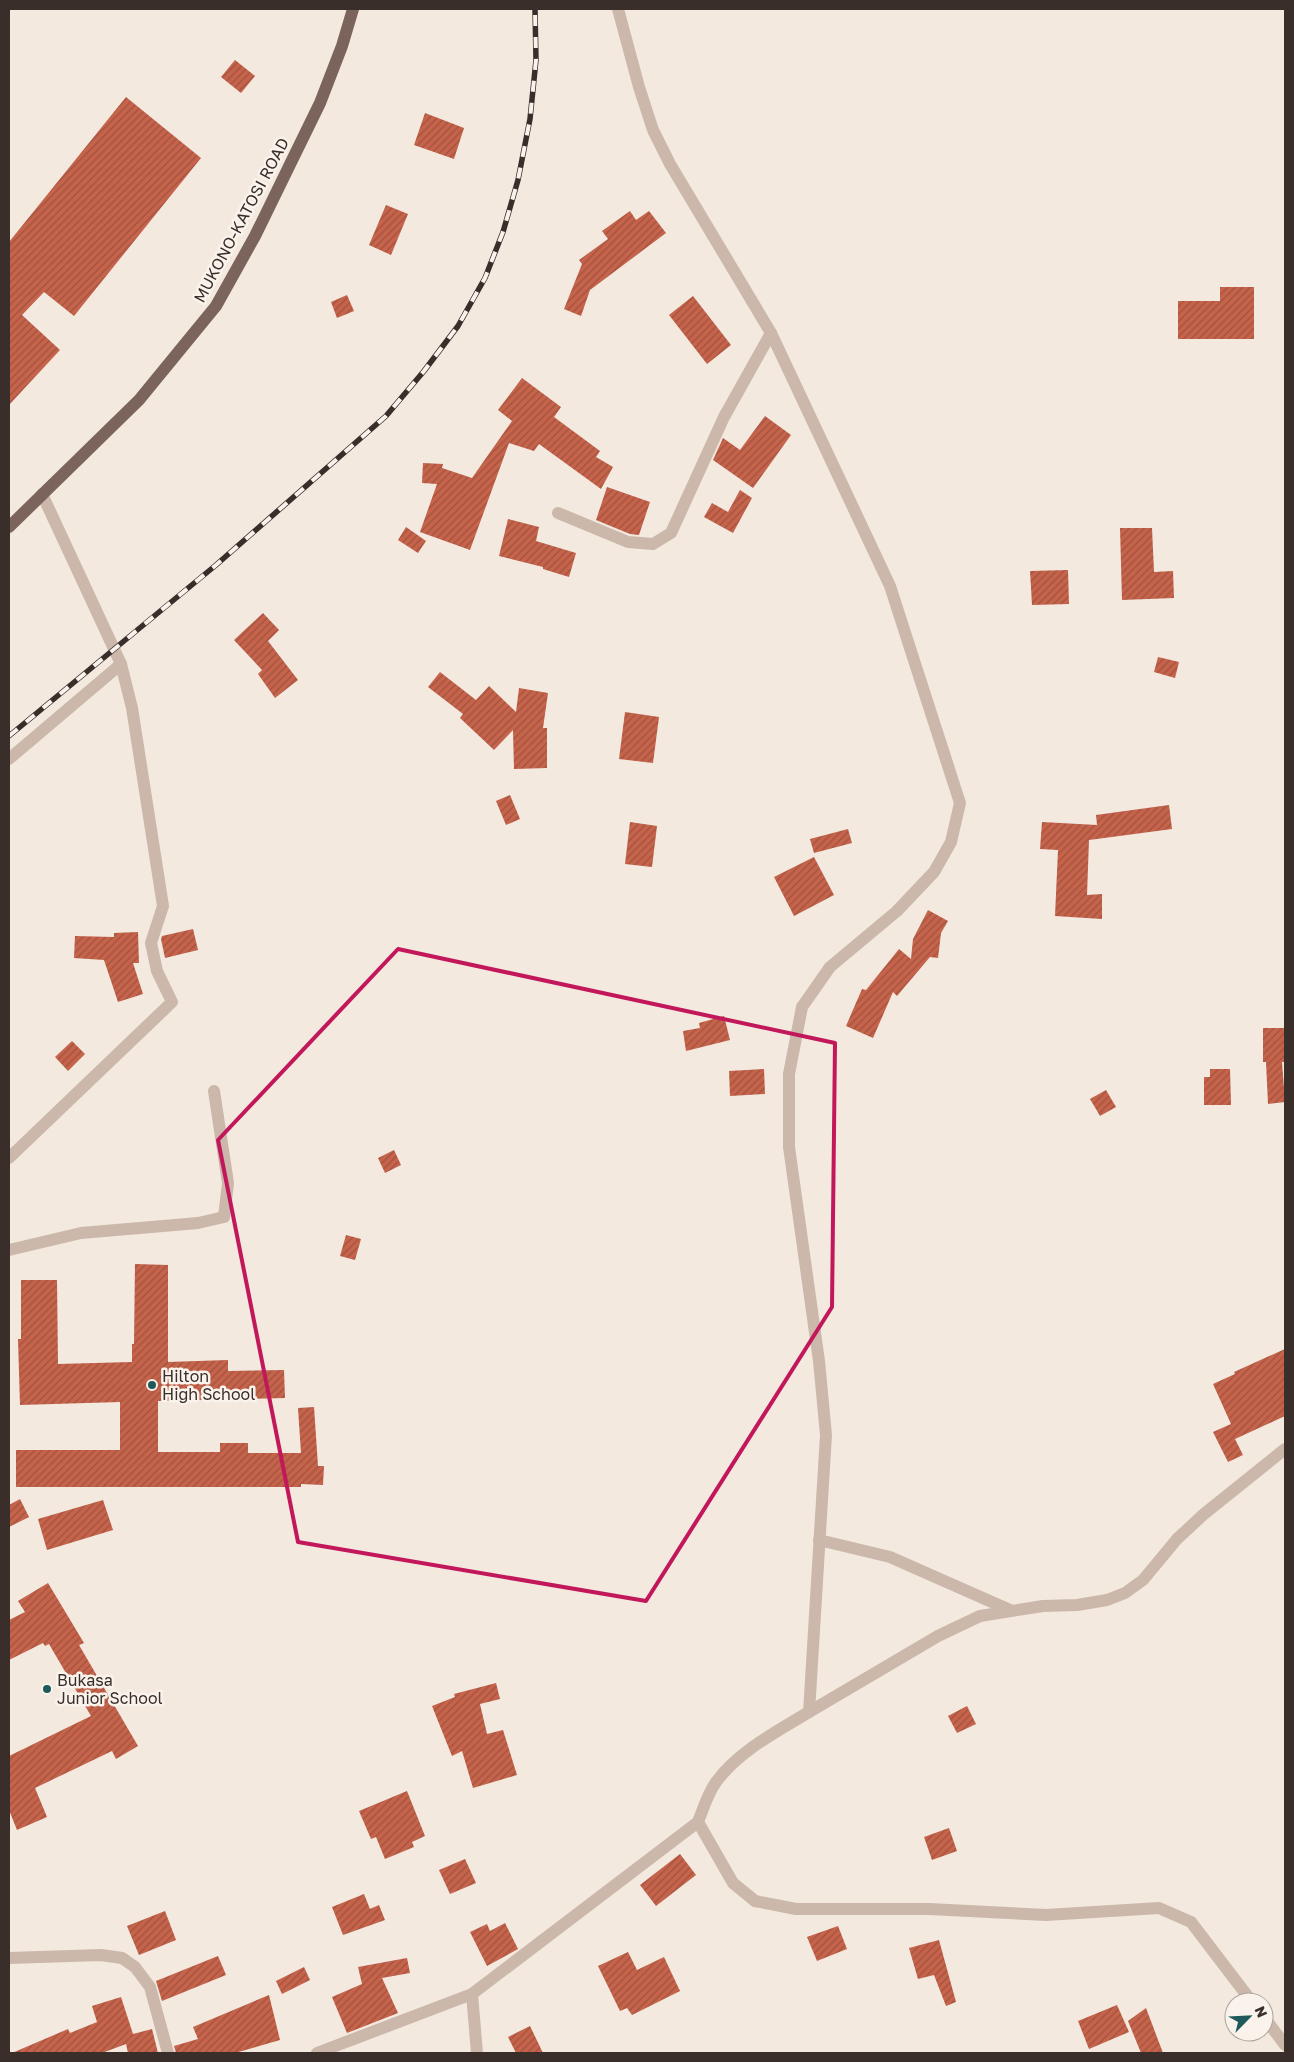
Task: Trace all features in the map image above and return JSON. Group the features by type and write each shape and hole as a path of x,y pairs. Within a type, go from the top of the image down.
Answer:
{"main road":[{"name":"MUKONO-KATOSI ROAD","path":"9,526 139,400 216,306 255,236 320,103 342,46 353,9"}],"street":[{"path":"618,9 654,130 670,164 770,333 890,586 960,803 951,842 934,872 897,910 830,967 802,1007 789,1074 789,1147 819,1361 826,1435 809,1712"},
{"path":"558,513 628,542 653,544 672,533 724,416 770,333"},
{"path":"9,1158 172,1002 157,971 151,943 163,906 132,708 121,664 42,494"},
{"path":"9,759 121,664"},
{"path":"9,1250 81,1233 198,1222 224,1217 228,1183 214,1090"},
{"path":"318,2053 472,1994 698,1822 715,1783 739,1758 765,1738 938,1636 980,1616 1043,1606 1077,1605 1107,1600 1125,1593 1143,1580 1177,1539 1204,1514 1285,1450"},
{"path":"819,1540 890,1558 1010,1610"},
{"path":"698,1822 733,1883 755,1901 796,1909 929,1909 1046,1915 1159,1908 1191,1922 1244,1992"},
{"path":"9,1958 101,1955 122,1958 135,1967 150,1987 168,2053"},
{"path":"472,1994 477,2053"},
{"path":"1274,2030 1285,2045"}],"highlighted area":[{"path":"398,949 835,1043 832,1307 646,1601 298,1542 218,1140"}],"building":[{"path":"235,60 255,76 241,93 221,77"},
{"path":"126,97 201,158 74,316 44,292 22,315 60,350 9,405 9,242"},
{"path":"425,113 464,128 454,159 414,145"},
{"path":"386,205 408,214 391,255 369,245"},
{"path":"630,211 636,220 649,211 666,233 590,290 581,316 564,309 582,264 579,260 608,239 602,231"},
{"path":"1220,287 1254,287 1254,339 1178,339 1178,301 1220,301"},
{"path":"347,295 354,311 337,318 331,302"},
{"path":"693,296 731,345 707,364 669,315"},
{"path":"522,378 561,407 554,417 600,451 596,457 613,467 601,489 539,444 534,451 509,443 470,550 420,532 437,484 422,483 423,463 443,464 442,468 472,478 512,421 498,410"},
{"path":"765,416 791,435 753,488 713,460 723,438 740,450"},
{"path":"607,487 650,502 639,535 630,534 596,520"},
{"path":"740,490 752,498 733,533 704,517 712,503 728,512"},
{"path":"508,519 539,527 536,541 576,553 569,577 543,569 543,567 499,556"},
{"path":"406,527 426,541 418,553 398,540"},
{"path":"1120,528 1152,528 1154,572 1173,571 1174,598 1122,600"},
{"path":"1068,570 1069,604 1032,605 1030,571"},
{"path":"263,613 279,630 268,641 298,680 275,698 258,674 262,670 234,640"},
{"path":"1158,657 1179,662 1175,678 1154,672"},
{"path":"440,672 476,700 489,686 516,712 519,688 548,693 543,728 547,728 547,768 514,769 513,730 494,750 460,718 463,714 428,687"},
{"path":"625,712 659,717 653,763 619,759"},
{"path":"510,795 520,819 506,825 496,801"},
{"path":"1169,805 1172,829 1089,840 1087,895 1102,894 1102,919 1055,916 1058,850 1040,849 1042,822 1097,825 1096,815"},
{"path":"630,822 657,826 652,867 625,864"},
{"path":"848,829 852,843 814,853 810,839"},
{"path":"814,857 834,895 794,916 774,877"},
{"path":"928,910 948,921 941,933 938,958 930,957 897,996 893,992 873,1038 846,1026 862,989 866,990 899,949 911,959 913,939"},
{"path":"193,929 198,950 165,958 162,936"},
{"path":"138,932 139,963 133,963 143,994 118,1002 104,960 74,958 75,936 114,937 114,933"},
{"path":"724,1016 730,1040 686,1051 683,1031 700,1028 699,1023"},
{"path":"1263,1028 1284,1028 1285,1062 1282,1062 1285,1102 1268,1104 1266,1062 1263,1062"},
{"path":"72,1041 85,1054 68,1071 55,1057"},
{"path":"764,1069 765,1094 730,1096 729,1071"},
{"path":"1210,1069 1230,1069 1231,1105 1204,1105 1204,1077 1210,1077"},
{"path":"1106,1090 1116,1107 1100,1116 1090,1099"},
{"path":"394,1150 401,1165 385,1173 378,1158"},
{"path":"346,1235 361,1239 355,1260 340,1256"},
{"path":"135,1264 168,1265 168,1362 228,1360 228,1371 284,1370 285,1398 158,1401 158,1452 220,1452 220,1443 248,1443 248,1453 301,1453 298,1408 314,1407 318,1466 324,1466 323,1485 301,1484 301,1487 16,1487 16,1450 120,1450 120,1402 20,1405 18,1339 21,1339 21,1280 57,1280 58,1364 132,1362"},
{"path":"1285,1349 1285,1416 1235,1439 1243,1455 1228,1462 1213,1432 1231,1424 1213,1384 1235,1374 1234,1372"},
{"path":"20,1499 29,1517 9,1527 9,1505"},
{"path":"103,1500 113,1530 47,1550 38,1519"},
{"path":"48,1583 84,1643 79,1645 138,1746 116,1759 112,1751 35,1788 47,1817 17,1830 9,1810 9,1756 91,1716 49,1644 45,1646 43,1643 9,1660 9,1620 25,1612 18,1601"},
{"path":"496,1683 500,1699 480,1704 487,1734 503,1730 517,1775 473,1788 462,1751 452,1756 432,1706 455,1697 454,1694"},
{"path":"967,1706 976,1724 957,1733 948,1716"},
{"path":"407,1791 425,1836 412,1842 414,1847 385,1859 376,1837 371,1839 359,1811"},
{"path":"949,1828 957,1851 932,1860 924,1837"},
{"path":"680,1854 696,1875 656,1906 640,1885"},
{"path":"465,1859 476,1883 450,1894 439,1870"},
{"path":"364,1894 370,1909 379,1905 385,1920 343,1935 332,1907"},
{"path":"165,1911 176,1940 139,1955 127,1926"},
{"path":"505,1923 518,1949 487,1966 470,1932 487,1924 490,1931"},
{"path":"838,1926 847,1949 817,1961 807,1937"},
{"path":"939,1940 956,2002 946,2006 934,1975 918,1979 909,1948"},
{"path":"628,1952 637,1970 664,1957 680,1991 632,2015 627,2008 620,2011 598,1966"},
{"path":"218,1956 226,1975 162,2001 156,1981"},
{"path":"407,1958 410,1973 382,1978 398,2013 347,2033 332,1997 362,1984 358,1967"},
{"path":"304,1967 310,1980 282,1994 276,1981"},
{"path":"269,1995 280,2040 235,2053 176,2053 174,2046 198,2039 193,2027"},
{"path":"121,1997 133,2034 152,2029 158,2053 128,2053 126,2044 102,2053 12,2053 68,2029 70,2033 97,2022 92,2006"},
{"path":"1117,2005 1129,2032 1089,2049 1078,2021"},
{"path":"1146,2008 1163,2053 1141,2053 1128,2021"},
{"path":"530,2026 543,2053 516,2053 508,2037"}],"railway":[{"path":"9,736 216,565 386,416 424,371 458,326 485,278 503,232 518,180 530,119 536,60 535,9"}],"place":[{"name":"Hilton High School","path":"152,1385"},
{"name":"Bukasa Junior School","path":"47,1689"}]}
